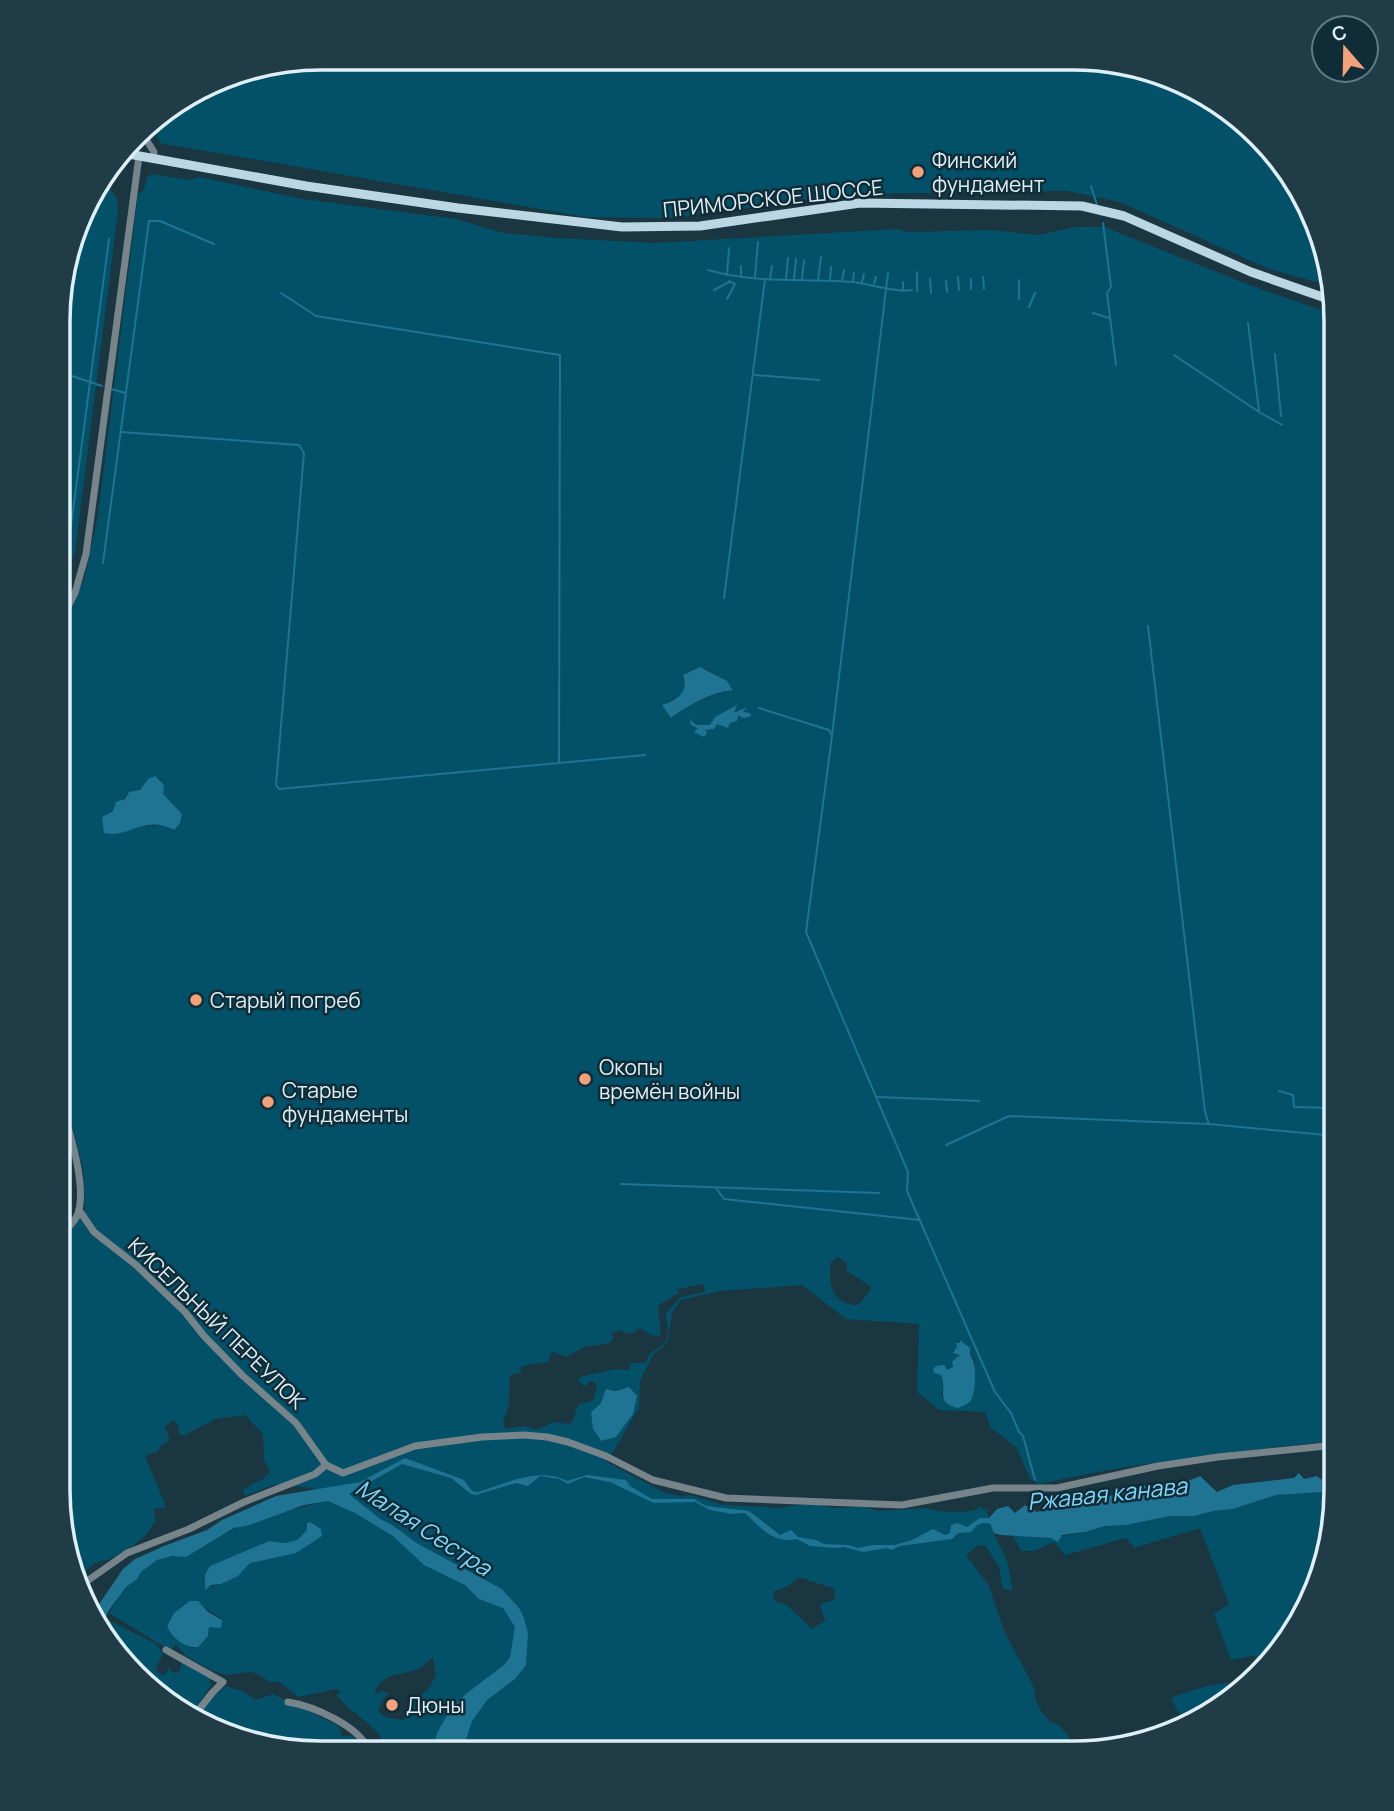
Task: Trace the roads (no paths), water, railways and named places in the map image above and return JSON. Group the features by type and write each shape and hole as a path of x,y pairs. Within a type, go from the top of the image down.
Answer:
{"main road":[{"name":"ПРИМОРСКОЕ ШОССЕ","path":"132,155 306,186 458,208 622,227 700,226 860,203 1082,206 1124,216 1251,272 1323,297"}],"street":[{"path":"146,140 154,152 153,159"},
{"path":"70,603 86,554 139,156"},
{"path":"70,1136 80,1192 79,1210 70,1224"},
{"name":"КИСЕЛЬНЫЙ ПЕРЕУЛОК","path":"79,1210 94,1232 136,1265 185,1312 243,1376 296,1423 326,1465"},
{"path":"87,1581 127,1553 315,1474 326,1465 343,1473 415,1446 466,1438 524,1435 547,1437 606,1457 653,1480 747,1501 834,1501 902,1505 993,1488 1058,1488 1146,1468 1207,1458 1324,1447"},
{"path":"166,1650 223,1682 199,1709"},
{"path":"288,1702 299,1703 344,1724 363,1741"}],"waterway":[{"path":"1091,186 1097,205"},
{"path":"103,563 149,221 160,221 214,244"},
{"path":"1103,223 1111,287 1107,293 1116,365"},
{"path":"70,533 109,239"},
{"path":"755,277 758,242"},
{"path":"727,275 729,248"},
{"path":"818,280 821,257"},
{"path":"786,279 788,258"},
{"path":"794,279 796,259"},
{"path":"802,279 804,260"},
{"path":"741,266 741,276"},
{"path":"770,278 772,266"},
{"path":"830,280 831,267"},
{"path":"708,270 744,277 853,282 912,290"},
{"path":"842,281 844,270"},
{"path":"917,272 917,291"},
{"path":"853,281 854,273"},
{"path":"832,735 888,273"},
{"path":"862,282 864,274"},
{"path":"874,284 876,277"},
{"path":"958,277 959,290"},
{"path":"983,277 984,289"},
{"path":"724,598 765,279"},
{"path":"930,279 931,293"},
{"path":"971,279 971,289"},
{"path":"1019,280 1019,299"},
{"path":"727,299 735,284 729,281"},
{"path":"946,281 947,292"},
{"path":"714,290 729,282"},
{"path":"903,282 903,291"},
{"path":"281,293 316,316 560,355 559,762"},
{"path":"1029,307 1035,293"},
{"path":"1093,313 1109,318"},
{"path":"1248,323 1259,411"},
{"path":"1275,354 1281,416"},
{"path":"1174,355 1282,425"},
{"path":"70,375 102,386"},
{"path":"754,375 819,380"},
{"path":"111,389 125,393"},
{"path":"121,432 299,445 304,453 276,785 279,789 645,755"},
{"path":"1148,626 1205,1112 1209,1124 1324,1135"},
{"name":"Ржавая канава","path":"759,708 829,730 832,736 806,932 908,1172 907,1191 995,1392 1011,1413 1023,1436 1035,1480"},
{"path":"1279,1091 1293,1095 1294,1107 1324,1108"},
{"path":"878,1097 979,1101"},
{"path":"946,1145 1009,1116 1208,1124"},
{"path":"621,1184 879,1193"},
{"path":"716,1188 724,1199 920,1220"}],"place":[{"name":"Финский фундамент","path":"918,172"},
{"name":"Старый погреб","path":"196,1000"},
{"name":"Окопы времён войны","path":"585,1079"},
{"name":"Старые фундаменты","path":"268,1102"},
{"name":"Дюны","path":"392,1705"}],"water label":[{"name":"Малая Сестра","path":"424,1527"}]}
